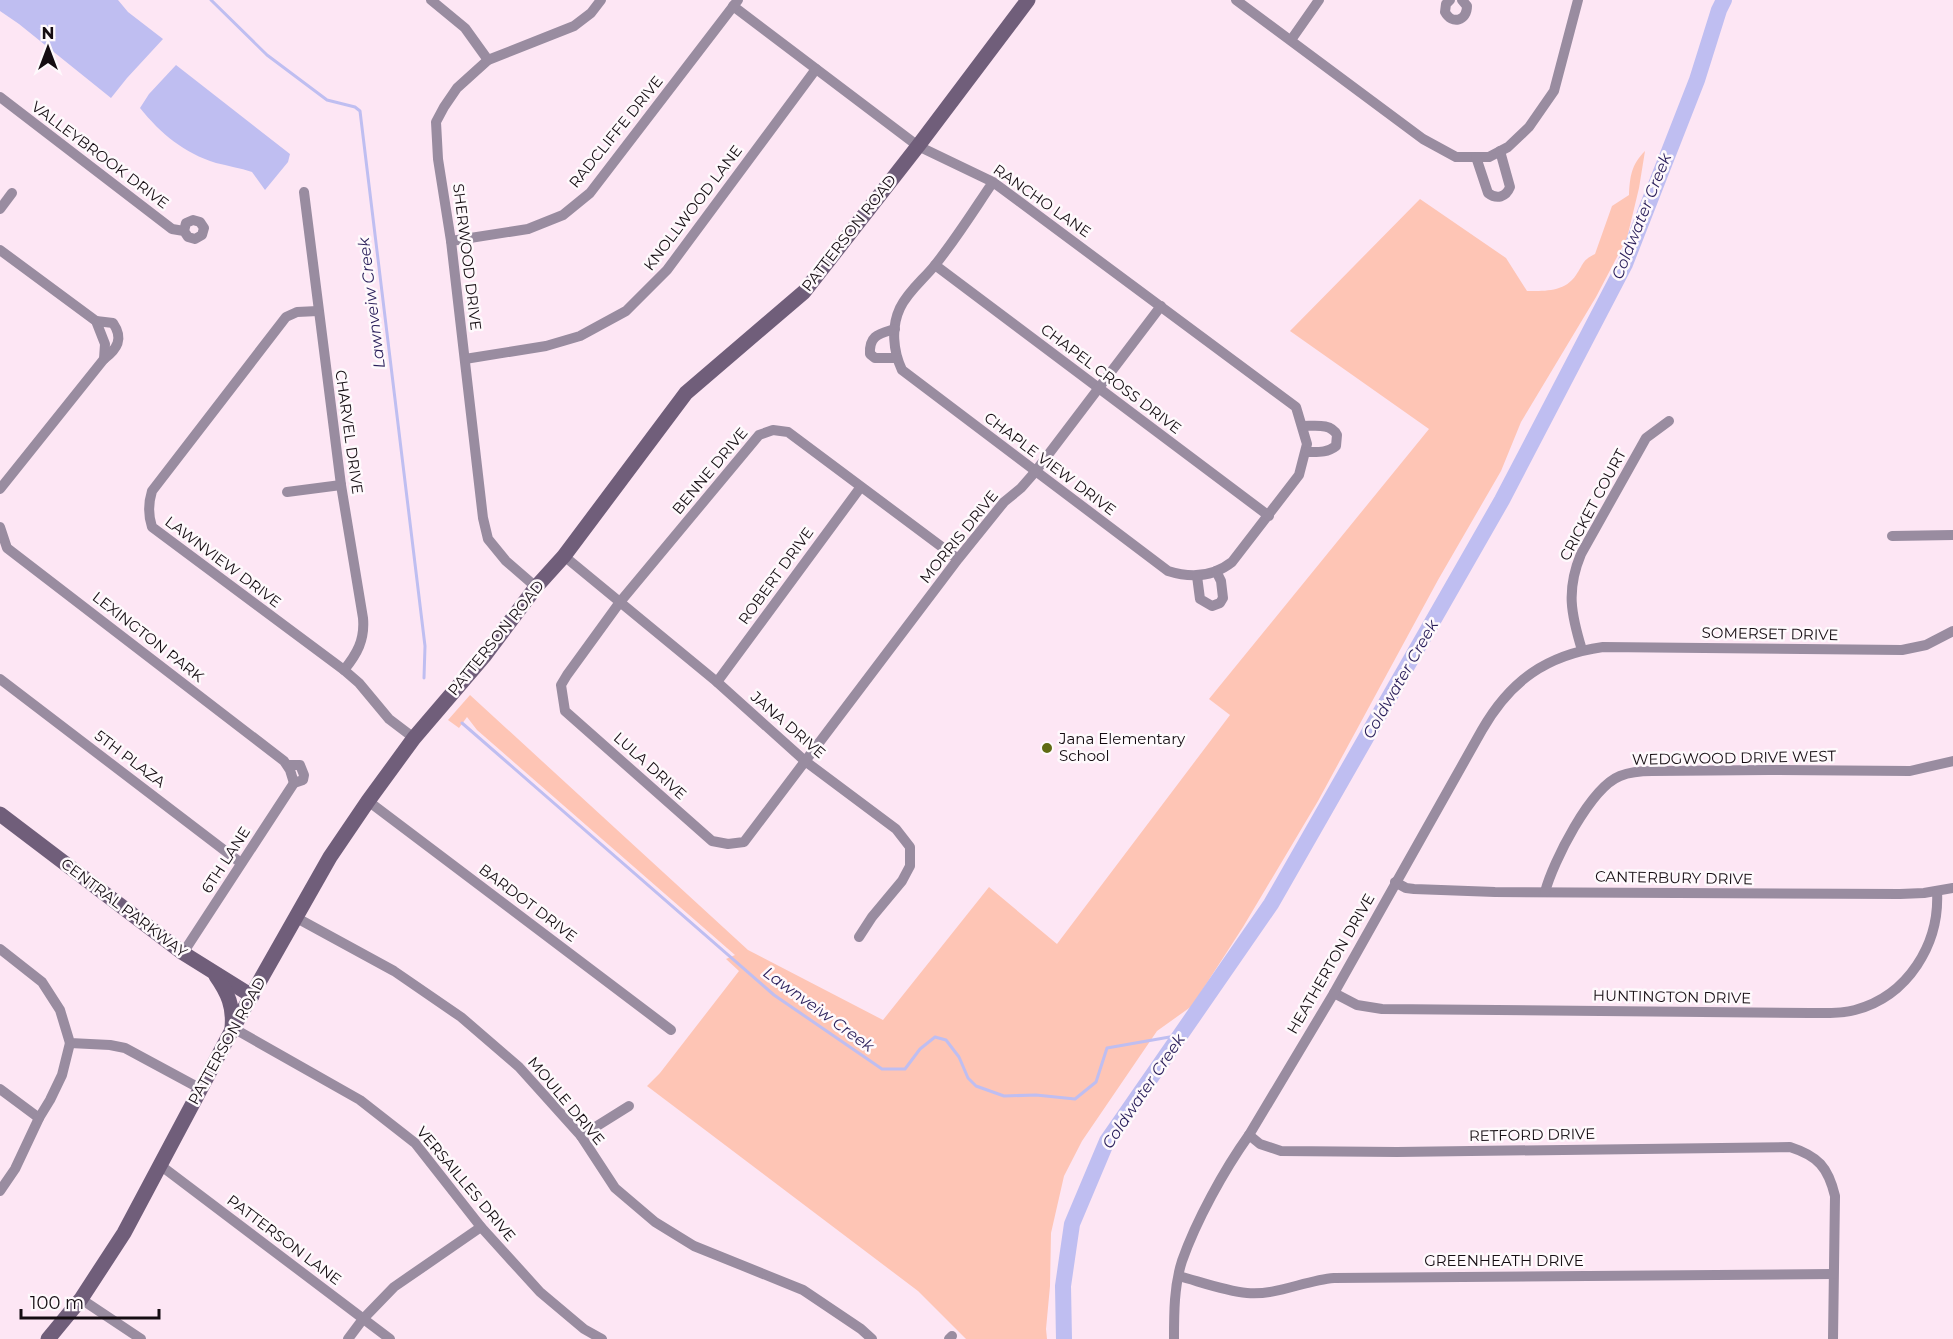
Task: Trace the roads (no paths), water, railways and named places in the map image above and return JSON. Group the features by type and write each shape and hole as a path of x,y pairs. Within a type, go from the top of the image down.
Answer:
{"main road":[{"name":"PATTERSON ROAD","path":"48,1339 81,1299 124,1233 232,1029 330,857 414,738 485,655 536,587 564,556 686,393 804,292 918,147 1028,0"},
{"name":"CENTRAL PARKWAY","path":"0,814 183,953 252,996"},
{"path":"214,973 230,999 233,1016 232,1029"}],"street":[{"path":"432,0 465,28 488,60"},
{"name":"SHERWOOD DRIVE","path":"536,587 506,561 488,539 483,518 451,241 438,159 436,122 457,88 488,60 574,26 591,13 602,0"},
{"path":"1236,0 1424,139 1456,157 1489,157 1508,147 1529,127 1554,91 1578,0"},
{"path":"1291,40 1319,0"},
{"path":"1450,0 1446,4 1445,12 1450,19 1455,20 1466,15 1467,6 1462,0"},
{"name":"RANCHO LANE","path":"736,3 816,69 918,147 993,182 1296,407 1303,426 1307,448"},
{"name":"RADCLIFFE DRIVE","path":"451,241 528,229 563,215 590,193 736,3"},
{"name":"KNOLLWOOD LANE","path":"465,359 546,346 580,336 626,311 667,270 816,69"},
{"name":"VALLEYBROOK DRIVE","path":"0,97 172,229 184,231"},
{"path":"1476,157 1488,192 1492,196 1501,197 1505,195 1510,186 1500,151"},
{"path":"895,328 873,337 869,344 870,354 875,358 897,357 895,328 900,309 906,298 935,265 993,182"},
{"name":"CHARVEL DRIVE","path":"304,192 341,485 364,632 354,658 344,670"},
{"path":"0,209 12,193"},
{"path":"0,250 96,321 113,323 119,336 116,348 104,359 0,489"},
{"name":"CHAPEL CROSS DRIVE","path":"935,265 1269,516"},
{"name":"MORRIS DRIVE","path":"805,761 958,559 1004,502 1035,472 1161,306"},
{"name":"LAWNVIEW DRIVE","path":"318,311 297,312 286,317 152,491 148,511 152,527 344,670 359,683 389,719 414,738"},
{"path":"96,321 105,344 104,359"},
{"name":"CHAPLE VIEW DRIVE","path":"897,357 902,370 1035,472 1168,571 1182,575 1197,576 1224,568 1232,562 1299,475 1307,448"},
{"name":"CRICKET COURT","path":"1582,650 1571,610 1570,595 1581,554 1646,438 1669,421"},
{"path":"1303,426 1326,426 1332,428 1337,435 1336,446 1331,449 1322,452 1307,448"},
{"name":"BENNE DRIVE","path":"620,602 759,435 773,430 788,432 958,559"},
{"path":"287,492 341,485"},
{"name":"ROBERT DRIVE","path":"717,682 860,488"},
{"name":"LEXINGTON PARK","path":"0,527 7,548 288,765 294,783"},
{"path":"1892,536 1953,536"},
{"name":"JANA DRIVE","path":"564,556 717,682 805,761 896,829 910,847 910,866 902,881 872,917 859,937"},
{"path":"1197,576 1200,599 1212,606 1220,603 1223,598 1221,581 1216,571"},
{"name":"LULA DRIVE","path":"620,602 561,685 565,711 712,841 728,844 744,842 805,761"},
{"name":"SOMERSET DRIVE","path":"1582,650 1603,647 1902,650 1926,645 1953,631"},
{"name":"HEATHERTON DRIVE","path":"1174,1339 1175,1299 1182,1262 1200,1222 1235,1156 1334,993 1486,722 1509,691 1534,670 1582,650"},
{"name":"5TH PLAZA","path":"0,679 241,863"},
{"name":"WEDGWOOD DRIVE WEST","path":"1545,892 1558,856 1584,812 1600,791 1619,776 1652,771 1910,771 1953,761"},
{"name":"6TH LANE","path":"183,953 294,783"},
{"name":"BARDOT DRIVE","path":"368,801 670,1030"},
{"name":"CANTERBURY DRIVE","path":"1395,882 1406,888 1414,889 1495,892 1924,893 1953,888"},
{"name":"HUNTINGTON DRIVE","path":"1334,993 1357,1005 1382,1009 1798,1013 1853,1011 1882,998 1913,974 1933,932 1938,906 1937,891"},
{"name":"MOULE DRIVE","path":"295,917 394,971 461,1017 519,1067 581,1136 615,1188 655,1222 694,1246 802,1290 861,1329 872,1339"},
{"path":"0,950 42,982 60,1010 70,1043 62,1075 15,1169 0,1191"},
{"name":"VERSAILLES DRIVE","path":"232,1029 360,1100 415,1143 481,1227 540,1292 584,1329 602,1339"},
{"path":"70,1043 125,1048 201,1089"},
{"path":"0,1089 39,1119"},
{"path":"581,1136 629,1106"},
{"name":"RETFORD DRIVE","path":"1249,1135 1260,1144 1281,1151 1790,1148 1804,1152 1817,1160 1831,1181 1835,1196 1833,1274"},
{"name":"PATTERSON LANE","path":"160,1165 390,1339"},
{"path":"348,1339 363,1319 394,1287 481,1227"},
{"path":"1833,1274 1833,1339"},
{"name":"GREENHEATH DRIVE","path":"1179,1276 1248,1293 1286,1288 1316,1279 1334,1278 1833,1274"},
{"path":"81,1299 141,1339"}],"water":[{"path":"0,0 118,0 128,12 163,39 111,98 0,11"},
{"path":"176,65 290,154 288,162 265,190 252,172 204,159 183,148 156,126 140,108 149,94"}],"waterway":[{"name":"Lawnveiw Creek","path":"211,0 267,55 327,100 355,107 360,111 425,646 424,678"},
{"name":"Coldwater Creek","path":"1064,1339 1063,1286 1072,1224 1107,1141 1271,904 1502,500 1625,264 1697,80 1724,0"},
{"name":"Lawnveiw Creek","path":"462,723 774,995 882,1069 905,1069 920,1049 935,1037 946,1040 959,1057 968,1078 976,1086 1004,1096 1036,1095 1075,1099 1096,1082 1107,1048 1181,1035"}],"place":[{"name":"Jana Elementary School","path":"1047,748"}]}
